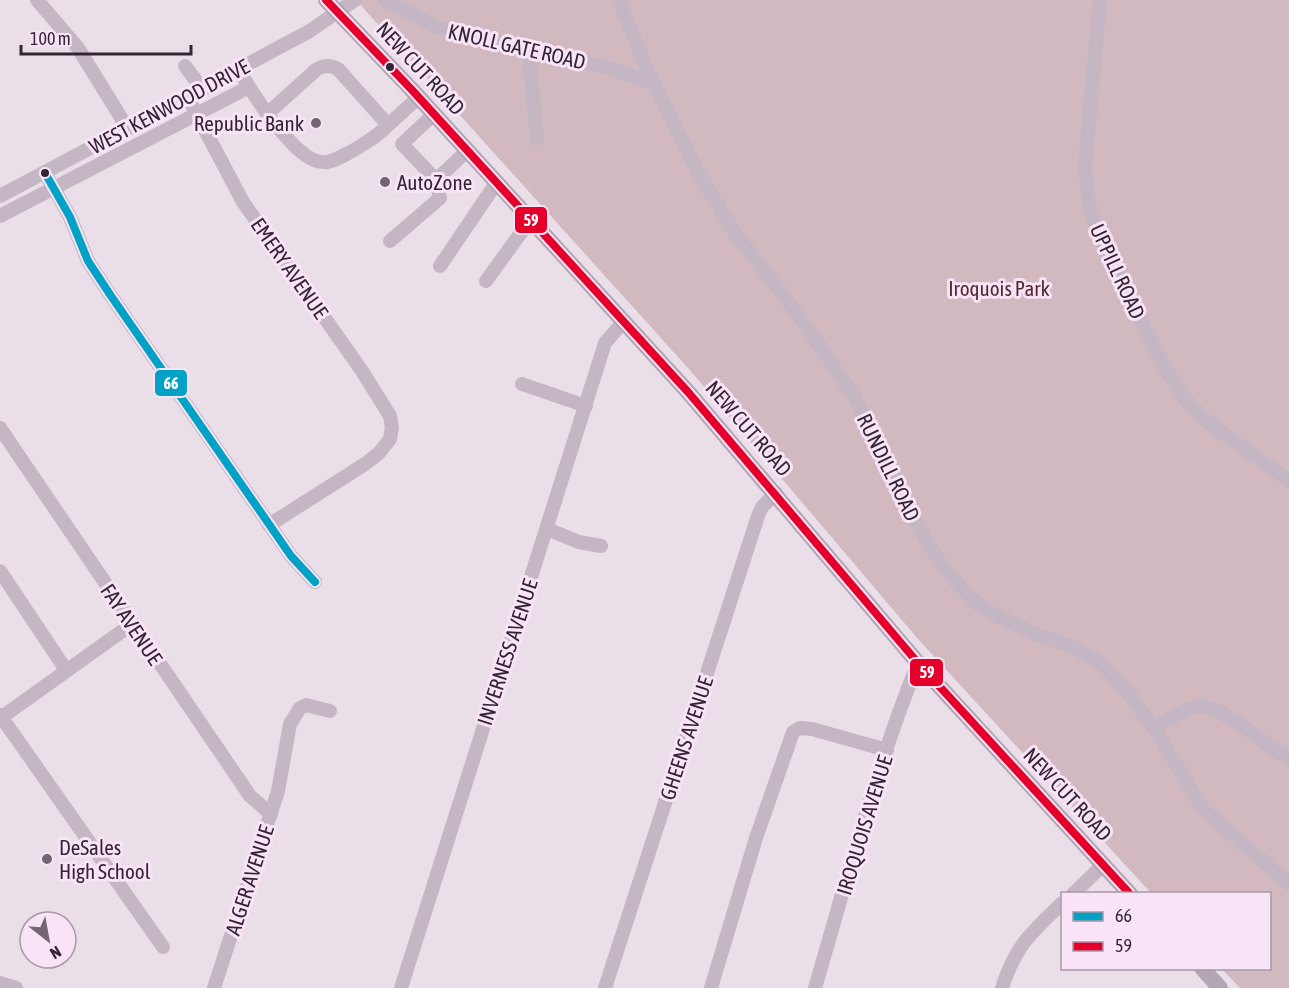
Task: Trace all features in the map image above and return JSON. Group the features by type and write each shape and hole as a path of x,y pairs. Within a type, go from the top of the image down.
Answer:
{"main road":[{"name":"NEW CUT ROAD","path":"326,0 468,150 688,392 918,663 1128,892"},
{"path":"1203,970 1220,988"}],"street":[{"path":"38,0 78,48 129,129"},
{"path":"337,13 355,0"},
{"name":"KNOLL GATE ROAD","path":"385,0 442,29 463,36 529,53 603,66 653,83"},
{"name":"RUNDILL ROAD","path":"619,0 653,83 712,198 735,233 801,320 862,410 919,528 941,564 966,593 987,611 1033,633 1072,647 1096,660 1126,690 1154,728 1203,809 1289,884"},
{"name":"UPPILL ROAD","path":"1100,0 1085,167 1089,203 1101,242 1168,373 1185,401 1204,418 1289,480"},
{"name":"WEST KENWOOD DRIVE","path":"0,196 203,90 308,32 337,13"},
{"path":"529,53 537,139"},
{"path":"267,114 324,65 338,69 388,125"},
{"path":"185,66 203,90"},
{"path":"239,69 267,114 298,149 312,160 326,162 341,157 379,135 419,97"},
{"path":"0,216 249,87"},
{"name":"EMERY AVENUE","path":"188,98 243,202 390,416 391,436 379,453 269,525"},
{"path":"390,241 440,198 436,180 402,144 434,114"},
{"path":"436,180 468,150"},
{"path":"45,173 70,217 88,261 269,525 291,556 315,582"},
{"path":"440,266 497,182"},
{"path":"486,281 531,219"},
{"name":"INVERNESS AVENUE","path":"402,986 606,343 624,321"},
{"path":"522,384 586,406"},
{"name":"FAY AVENUE","path":"0,428 250,796 271,813"},
{"name":"GHEENS AVENUE","path":"605,988 758,516 762,507 776,494"},
{"path":"546,529 579,542 601,546"},
{"path":"0,571 66,670"},
{"path":"132,624 1,716 163,946"},
{"name":"IROQUOIS AVENUE","path":"815,988 887,750 918,663"},
{"name":"ALGER AVENUE","path":"214,988 282,777 290,724 300,708 306,705 330,711"},
{"path":"1154,728 1188,709 1201,706 1211,708 1268,747 1289,758"},
{"path":"711,988 756,838 793,732 800,728 812,729 887,750"},
{"path":"1075,892 1103,866"},
{"path":"1002,988 1009,966 1022,943 1061,904"},
{"path":"0,983 16,988"},
{"path":"402,986 417,988"}],"green space":[{"name":"Iroquois Park","path":"356,0 1289,0 1289,988 1240,988 1223,970 1271,970 1271,892 1150,892 918,639 688,368"}],"transit line":[{"name":"59","path":"326,0 412,90 688,392 918,663 1128,892"},
{"name":"66","path":"45,173 70,217 88,261 111,296 291,556 315,582"}],"place":[{"name":"Republic Bank","path":"316,123"},
{"name":"AutoZone","path":"385,182"},
{"name":"DeSales High School","path":"47,859"}]}
